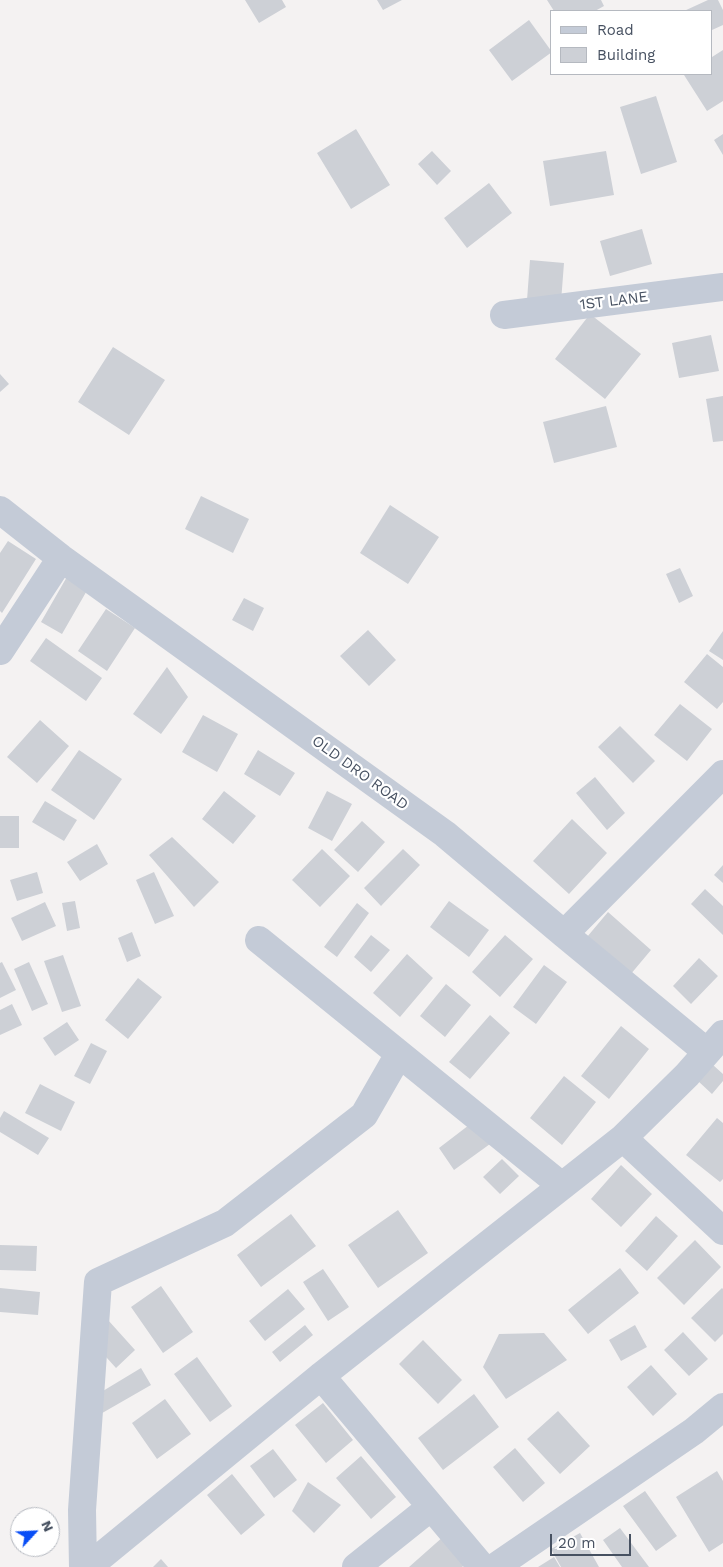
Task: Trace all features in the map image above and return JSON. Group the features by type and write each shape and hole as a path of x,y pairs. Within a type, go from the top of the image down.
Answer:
{"street":[{"name":"1ST LANE","path":"504,315 723,287"},
{"name":"OLD DRO ROAD","path":"0,510 61,558 445,834 564,934 715,1043 624,1138 321,1376 88,1567"},
{"path":"0,651 61,558"},
{"path":"564,934 723,774"},
{"path":"259,940 562,1186"},
{"path":"83,1567 82,1510 98,1282 225,1223 364,1115 399,1054"},
{"path":"624,1138 723,1231"},
{"path":"321,1376 482,1567"},
{"path":"495,1567 694,1431 723,1408"},
{"path":"356,1567 431,1507"}],"building":[{"path":"245,0 282,0 286,7 259,23"},
{"path":"377,0 402,0 383,10"},
{"path":"547,0 601,0 604,6 597,10 553,10"},
{"path":"708,0 718,0 723,10 723,25 713,30 713,10 686,10"},
{"path":"529,20 550,49 550,53 512,81 489,50"},
{"path":"723,50 723,101 707,111 684,75 713,75 713,56"},
{"path":"656,96 677,162 641,174 620,107"},
{"path":"356,129 390,185 351,209 317,153"},
{"path":"723,134 723,155 714,140"},
{"path":"432,151 451,171 437,185 418,164"},
{"path":"606,151 614,195 550,206 543,161"},
{"path":"489,183 512,213 467,248 444,218"},
{"path":"642,229 652,264 610,276 600,241"},
{"path":"530,260 564,263 561,302 527,300"},
{"path":"590,314 641,354 605,399 555,359"},
{"path":"711,335 719,371 679,378 672,343"},
{"path":"113,347 165,380 129,435 78,402"},
{"path":"0,374 9,384 0,392"},
{"path":"723,396 723,441 713,442 706,399"},
{"path":"606,406 617,447 554,463 543,422"},
{"path":"201,496 249,519 233,553 185,529"},
{"path":"390,505 439,537 408,584 360,553"},
{"path":"8,541 36,559 2,613 0,611 0,553"},
{"path":"680,568 693,596 679,603 666,574"},
{"path":"68,575 89,587 62,634 41,622"},
{"path":"244,598 264,608 253,631 232,620"},
{"path":"106,609 135,628 107,671 78,651"},
{"path":"368,630 396,660 369,686 340,656"},
{"path":"723,631 723,660 709,651"},
{"path":"46,638 102,678 86,701 30,661"},
{"path":"707,654 723,667 723,702 717,709 684,682"},
{"path":"167,667 188,697 161,734 133,714"},
{"path":"680,704 712,729 687,761 654,735"},
{"path":"203,715 238,734 217,772 182,752"},
{"path":"40,720 69,746 37,783 7,757"},
{"path":"620,726 655,761 633,783 598,747"},
{"path":"79,750 122,779 94,820 51,790"},
{"path":"258,750 295,773 280,796 244,774"},
{"path":"595,777 625,813 607,830 576,793"},
{"path":"224,791 256,816 233,844 202,819"},
{"path":"327,791 352,804 332,841 308,828"},
{"path":"45,801 77,820 64,841 32,822"},
{"path":"0,816 19,816 19,848 0,848"},
{"path":"572,819 607,853 569,894 533,861"},
{"path":"362,821 385,842 358,872 334,850"},
{"path":"172,837 219,882 194,907 149,855"},
{"path":"97,844 108,864 80,881 67,862"},
{"path":"322,849 350,876 320,907 292,880"},
{"path":"403,849 420,865 381,906 364,888"},
{"path":"723,865 723,883 714,875"},
{"path":"37,872 43,893 17,901 10,880"},
{"path":"154,872 174,916 155,924 136,880"},
{"path":"705,889 723,906 723,935 691,904"},
{"path":"75,901 80,928 67,931 62,903"},
{"path":"449,901 489,930 469,957 430,927"},
{"path":"45,902 56,926 22,941 11,918"},
{"path":"357,903 369,913 337,957 324,947"},
{"path":"608,912 651,950 630,975 587,937"},
{"path":"132,932 141,956 127,962 118,938"},
{"path":"371,935 390,950 371,972 354,957"},
{"path":"505,935 533,959 500,997 472,972"},
{"path":"407,954 433,978 400,1017 373,993"},
{"path":"63,955 81,1006 62,1012 44,961"},
{"path":"699,958 718,976 691,1004 673,986"},
{"path":"2,962 16,990 0,998 0,963"},
{"path":"29,962 48,1004 32,1011 14,969"},
{"path":"544,965 567,982 536,1024 513,1007"},
{"path":"138,978 162,997 128,1039 105,1020"},
{"path":"446,984 471,1005 445,1037 420,1016"},
{"path":"12,1004 22,1025 0,1035 0,1010"},
{"path":"490,1015 510,1033 470,1079 449,1062"},
{"path":"67,1022 79,1040 55,1056 43,1038"},
{"path":"621,1026 649,1049 609,1099 581,1076"},
{"path":"91,1043 107,1051 90,1084 74,1076"},
{"path":"713,1065 723,1074 723,1081 712,1094 698,1081"},
{"path":"564,1076 596,1102 562,1145 530,1118"},
{"path":"40,1084 75,1102 61,1131 25,1113"},
{"path":"4,1111 49,1138 38,1155 0,1132 0,1118"},
{"path":"717,1118 723,1123 723,1179 720,1182 686,1155"},
{"path":"473,1122 490,1144 454,1170 439,1148"},
{"path":"502,1159 519,1176 500,1194 483,1177"},
{"path":"621,1165 652,1194 621,1227 591,1199"},
{"path":"398,1210 428,1253 378,1288 348,1245"},
{"path":"291,1214 316,1246 261,1287 237,1255"},
{"path":"656,1216 678,1236 647,1271 625,1251"},
{"path":"695,1240 721,1267 684,1305 657,1278"},
{"path":"0,1245 37,1246 36,1271 0,1270"},
{"path":"620,1268 639,1293 588,1334 568,1310"},
{"path":"323,1269 349,1307 328,1321 303,1282"},
{"path":"161,1286 193,1332 163,1353 131,1307"},
{"path":"0,1288 40,1292 38,1315 0,1312"},
{"path":"722,1288 723,1334 715,1342 691,1318"},
{"path":"288,1289 305,1309 265,1341 249,1321"},
{"path":"108,1320 135,1350 116,1368 89,1338"},
{"path":"305,1325 313,1335 280,1362 272,1352"},
{"path":"635,1325 647,1347 621,1361 609,1340"},
{"path":"683,1332 708,1359 689,1376 664,1350"},
{"path":"544,1333 567,1360 506,1399 483,1367 499,1334"},
{"path":"423,1340 462,1380 438,1404 399,1364"},
{"path":"197,1357 232,1406 210,1422 174,1374"},
{"path":"651,1365 677,1394 653,1416 627,1387"},
{"path":"141,1368 151,1385 97,1416 88,1400"},
{"path":"474,1394 499,1427 443,1470 418,1438"},
{"path":"165,1399 191,1434 157,1459 132,1423"},
{"path":"323,1403 353,1440 326,1463 295,1425"},
{"path":"558,1411 590,1446 560,1474 527,1439"},
{"path":"515,1448 545,1483 523,1502 493,1467"},
{"path":"273,1449 297,1480 274,1498 250,1466"},
{"path":"361,1456 396,1497 371,1519 336,1478"},
{"path":"717,1471 723,1481 723,1543 709,1552 676,1497"},
{"path":"232,1474 265,1515 241,1535 207,1495"},
{"path":"308,1482 341,1505 314,1533 292,1511"},
{"path":"645,1491 677,1536 656,1551 623,1506"},
{"path":"620,1528 649,1567 622,1567 603,1540"},
{"path":"580,1533 599,1567 561,1567 551,1549"},
{"path":"444,1536 468,1562 462,1567 409,1567"},
{"path":"554,1557 560,1567 538,1567"},
{"path":"161,1559 168,1567 153,1567"}]}
